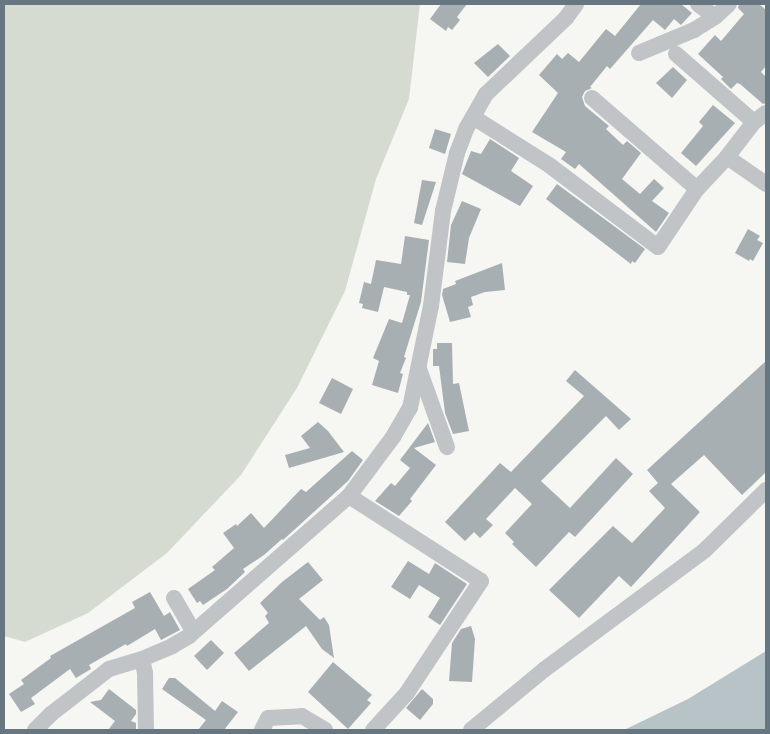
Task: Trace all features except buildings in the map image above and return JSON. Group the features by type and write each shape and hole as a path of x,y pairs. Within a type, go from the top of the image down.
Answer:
{"street":[{"path":"36,730 108,669 142,659 172,646 194,632 349,496 393,437 410,408 419,369 431,306 442,211 457,153 473,117 486,94 566,18 576,4"},
{"path":"698,4 715,17"},
{"path":"640,53 694,30 715,17 729,4"},
{"path":"473,117 549,165 658,247 697,189 760,118 676,54"},
{"path":"592,98 697,189"},
{"path":"726,157 766,184"},
{"path":"419,369 447,447"},
{"path":"471,730 545,669 705,550 766,490"},
{"path":"349,496 481,581 407,692 373,730"},
{"path":"174,598 194,632"},
{"path":"142,659 145,673 146,730"},
{"path":"262,730 268,718 302,716 325,730"}],"shaded area":[{"path":"4,4 420,4 409,99 376,179 345,291 297,388 241,475 167,553 88,613 25,642 4,636"},
{"path":"766,651 766,730 624,730 688,699"}]}
